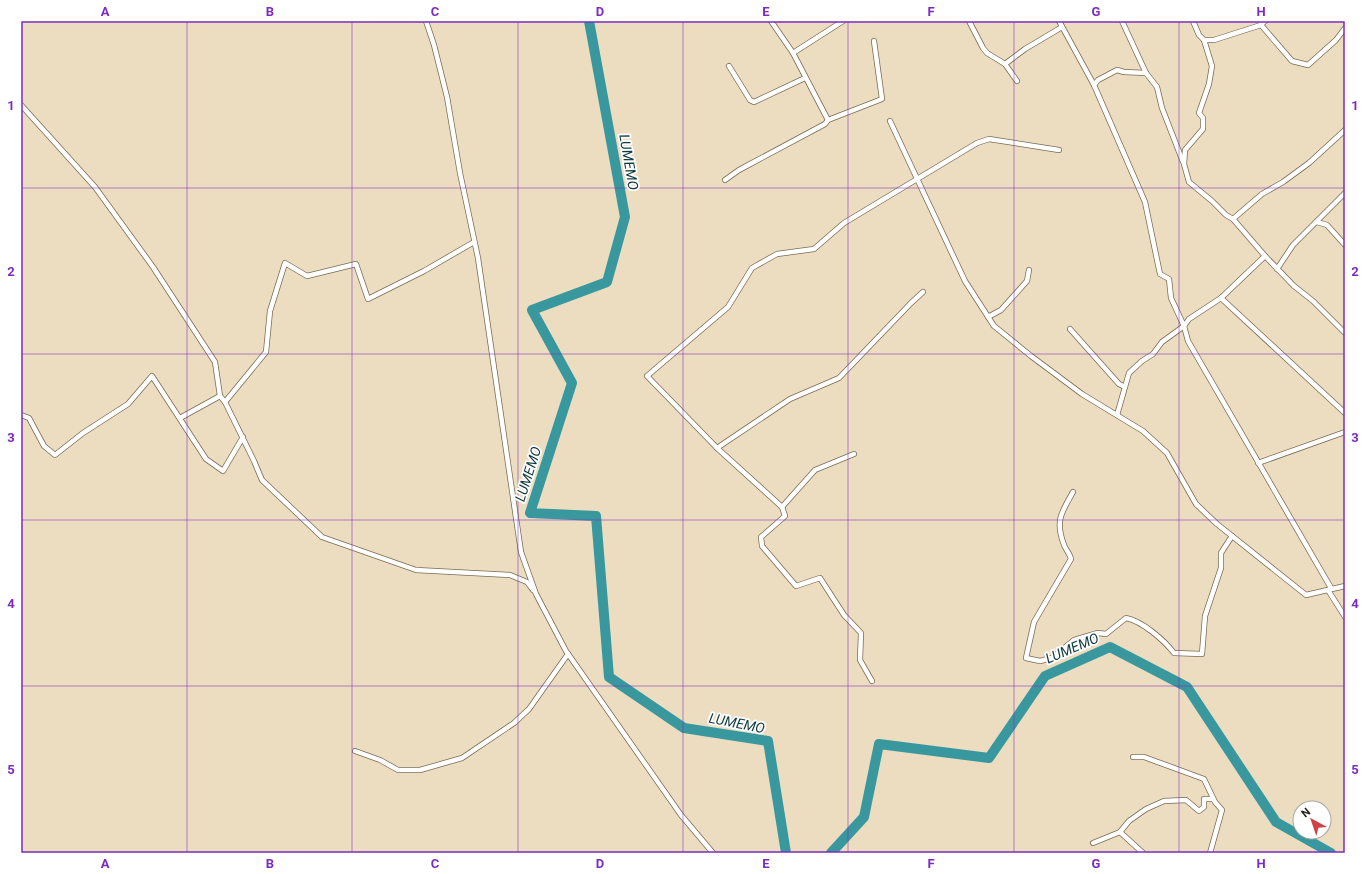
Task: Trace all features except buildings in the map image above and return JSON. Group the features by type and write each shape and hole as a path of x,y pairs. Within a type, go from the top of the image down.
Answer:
{"street":[{"path":"426,21 448,96 460,173 474,242 521,552 536,594 568,654 681,816 713,853"},
{"path":"771,21 793,53 828,120"},
{"path":"793,53 835,23 844,21"},
{"path":"969,21 983,48 987,53 1005,64 1016,80"},
{"path":"1059,21 1094,85 1145,202 1160,274 1169,279 1171,298 1184,326 1188,341 1345,617"},
{"path":"1122,21 1146,73 1157,87 1162,108 1184,164 1189,182 1212,200 1226,215 1233,219 1277,269 1294,286 1313,300 1345,333"},
{"path":"1184,164 1185,150 1204,129 1203,118 1199,113 1209,84 1212,66 1204,40 1199,35 1193,21"},
{"path":"1204,40 1214,40 1265,21"},
{"path":"1261,23 1292,60 1308,65 1336,40 1345,28"},
{"path":"1005,64 1025,49 1062,27"},
{"path":"726,180 739,170 828,120 882,99 874,41"},
{"path":"729,66 750,100 754,102 805,78"},
{"path":"1094,85 1098,80 1117,70 1146,73"},
{"path":"21,105 95,187 153,267 215,362 220,396 225,402 262,480 322,537 416,570 510,575 527,582 536,594"},
{"path":"890,121 918,178 930,210 965,281 994,326 1082,394 1143,431 1168,453 1196,504 1232,536 1306,594 1345,586"},
{"path":"1233,219 1262,194 1283,182 1308,163 1345,130"},
{"path":"872,681 860,660 861,632 844,615 820,578 796,586 762,546 761,537 786,516 782,507 717,448 647,376 728,307 752,268 777,254 814,249 844,223 977,143 989,139 1059,150"},
{"path":"1277,269 1293,245 1345,193"},
{"path":"1317,222 1327,226 1345,245"},
{"path":"225,402 266,352 270,310 285,263 307,276 356,264 368,299 424,271 474,242"},
{"path":"1117,415 1129,373 1142,361 1153,354 1162,342 1184,326 1189,319 1221,298 1265,256"},
{"path":"988,317 1002,310 1028,281 1029,270"},
{"path":"717,448 790,399 839,378 911,302 923,292"},
{"path":"1221,298 1345,413"},
{"path":"1070,328 1119,384 1125,387"},
{"path":"21,415 29,418 44,446 55,455 83,433 128,404 152,376 206,459 223,471 242,437"},
{"path":"180,418 220,396"},
{"path":"1258,463 1345,432"},
{"path":"782,507 815,470 854,454"},
{"path":"1073,492 1062,510 1058,525 1061,538 1071,559 1034,622 1026,658 1040,661 1052,658 1074,640 1098,633 1106,634 1126,618 1137,620 1149,632 1163,640 1174,653 1202,654 1205,616 1221,568 1221,553 1232,536"},
{"path":"355,751 380,760 398,770 420,770 462,758 509,726 529,709 568,654"},
{"path":"1133,757 1144,757 1204,779 1213,799 1222,810 1210,853"},
{"path":"1093,843 1120,832 1134,817 1146,809 1164,801 1186,800 1199,811 1204,807 1204,799 1213,799"},
{"path":"1120,832 1143,853"}],"waterway":[{"name":"LUMEMO","path":"589,21 625,217 607,282 532,310 572,383 530,513 596,516 609,677 684,728 768,741 786,853"},
{"name":"LUMEMO","path":"831,853 864,817 879,744 989,758 1045,676 1110,647 1187,687 1276,822 1331,853"}]}
